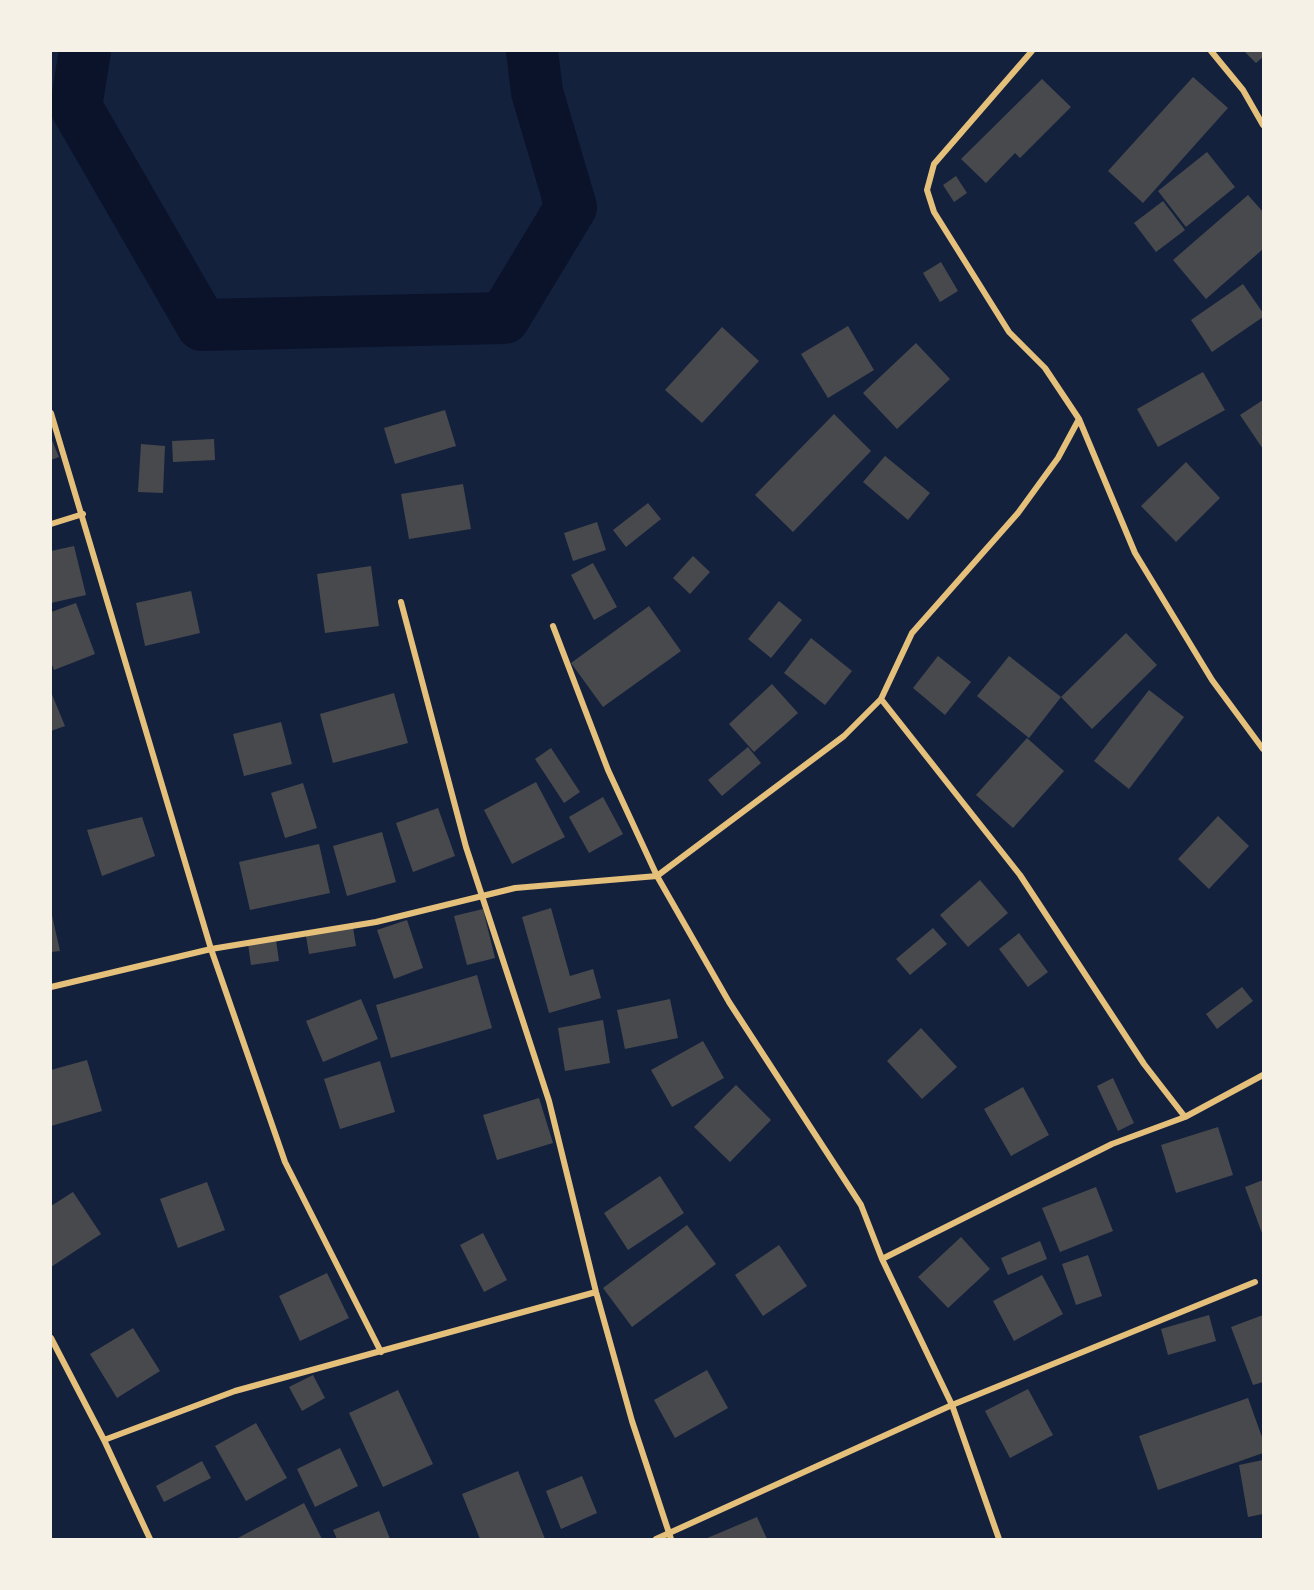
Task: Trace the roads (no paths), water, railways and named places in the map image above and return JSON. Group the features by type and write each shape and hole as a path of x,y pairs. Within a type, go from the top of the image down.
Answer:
{"street":[{"path":"1032,51 934,164 927,190 934,212 1009,332 1045,368 1079,419 1135,553 1212,680 1263,749"},
{"path":"1211,51 1243,90 1263,125"},
{"path":"51,413 211,949 285,1162 381,1353"},
{"path":"51,987 211,949 376,922 515,888 657,876 844,736 881,699 912,633 1018,513 1059,458 1079,419"},
{"path":"51,524 82,514"},
{"path":"401,602 481,896 549,1101 596,1292 632,1421 670,1536"},
{"path":"553,626 608,770 657,876 729,1002 861,1205 882,1259 952,1405 999,1539"},
{"path":"881,699 1020,875 1144,1064 1185,1117"},
{"path":"882,1259 1112,1144 1185,1117 1263,1075"},
{"path":"656,1539 670,1536 952,1405 1255,1282"},
{"path":"104,1440 234,1392 596,1292"},
{"path":"51,1338 104,1440 150,1539"}],"waterway":[{"path":"85,51 76,107 202,325 504,318 571,207 537,92 532,51"}]}
